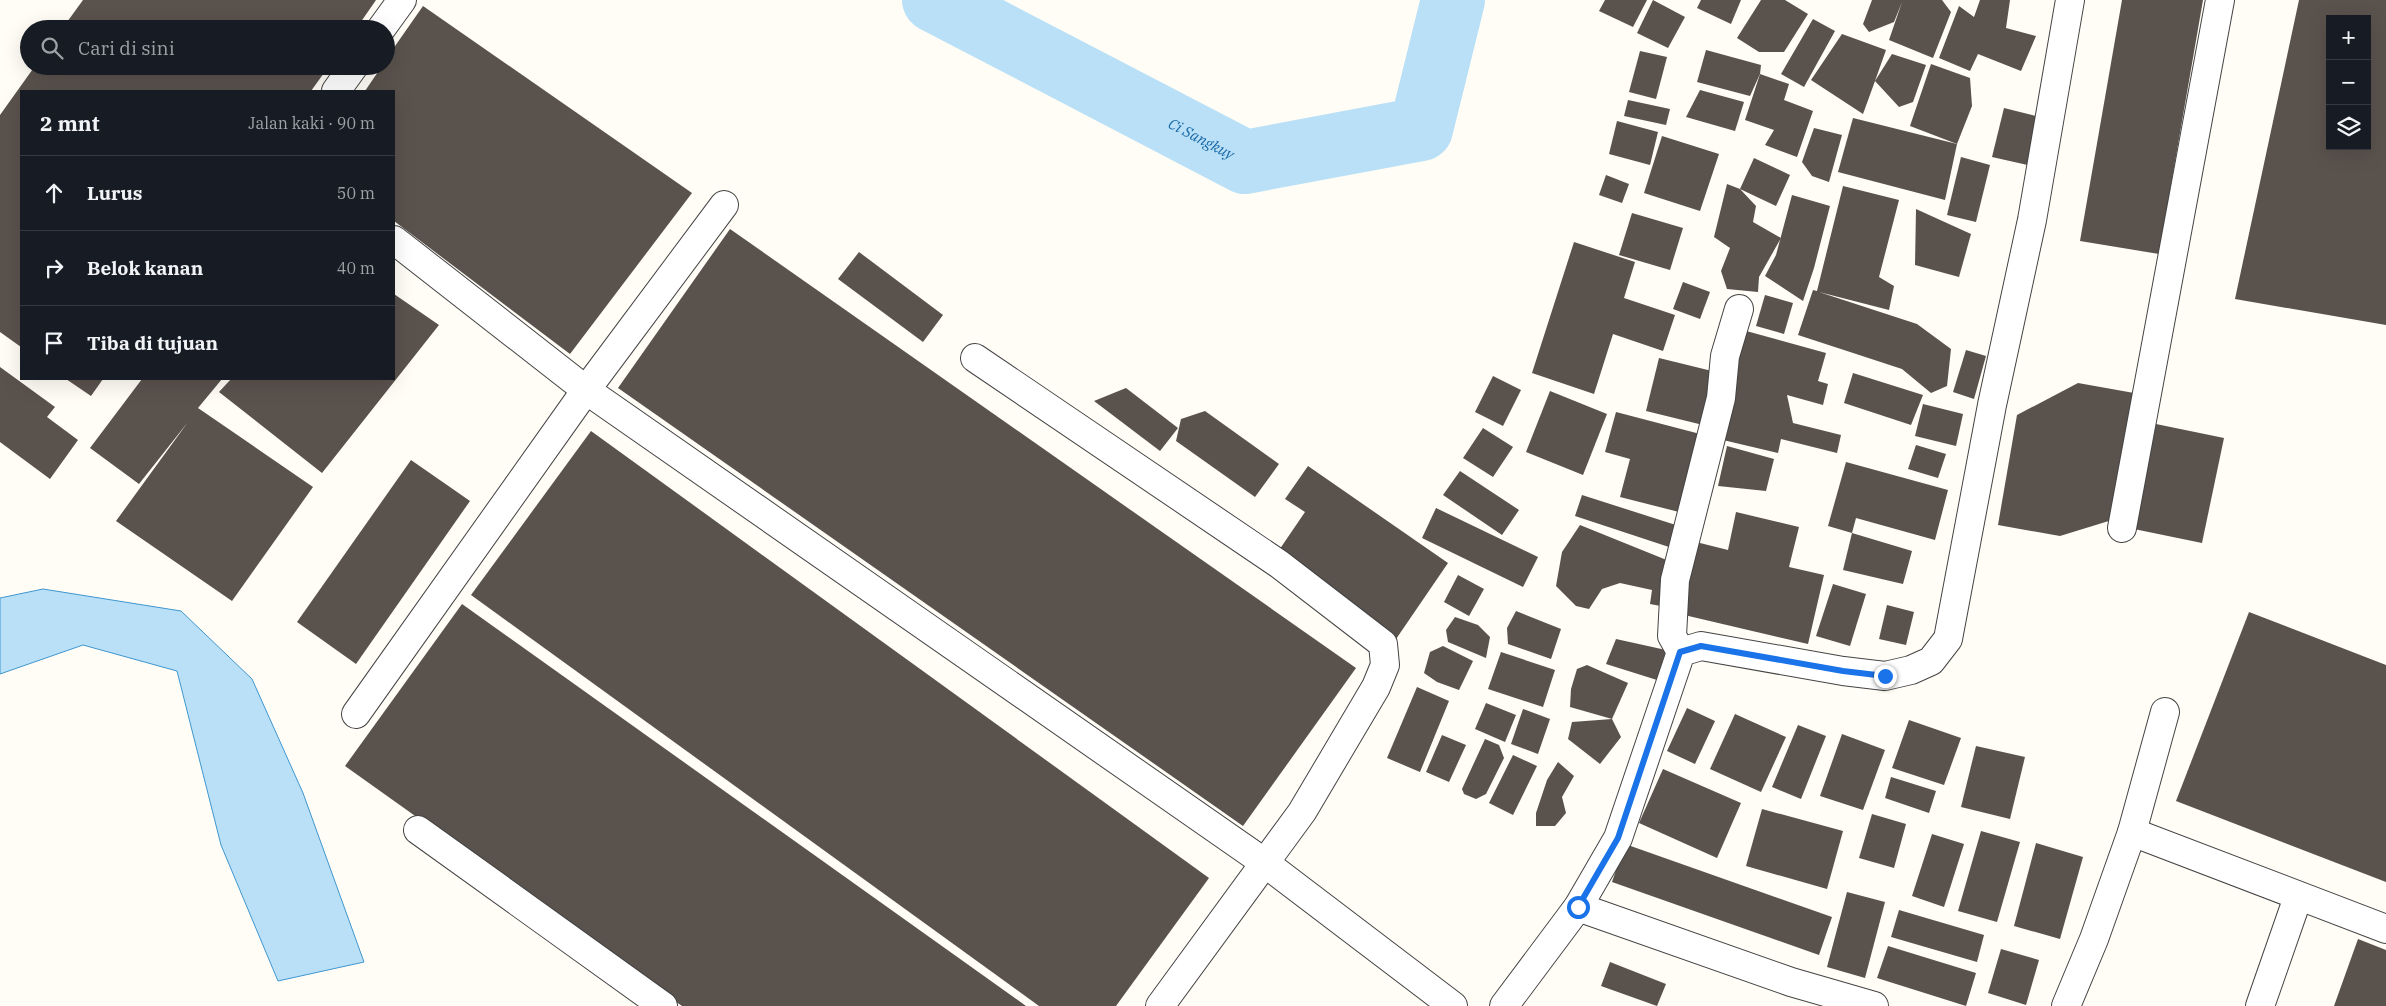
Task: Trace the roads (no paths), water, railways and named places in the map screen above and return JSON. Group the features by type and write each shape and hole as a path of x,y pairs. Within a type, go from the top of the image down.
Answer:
{"street":[{"path":"388,20 402,0"},
{"path":"1680,652 1701,646 1843,671 1885,676 1911,670 1932,661 1948,639 1992,405 2034,211 2070,0"},
{"path":"2122,528 2220,0"},
{"path":"337,90 348,75"},
{"path":"356,714 586,390 724,205"},
{"path":"395,241 586,390 1265,863 1453,1006"},
{"path":"1504,1006 1578,907 1618,838 1680,652 1672,636 1675,580 1722,398 1725,356 1739,309"},
{"path":"975,358 1279,564 1383,644 1385,665 1376,687 1302,812 1160,1006"},
{"path":"2066,1006 2094,939 2132,832 2165,712"},
{"path":"418,830 663,1006"},
{"path":"2132,832 2298,897 2386,929"},
{"path":"2260,1006 2298,897"},
{"path":"1578,907 1791,982 1874,1006"}],"water":[{"path":"43,589 181,611 252,679 303,793 364,962 278,981 221,845 177,671 83,645 0,674 0,598"}],"waterway":[{"name":"Ci Sangkuy","path":"934,0 1245,162 1421,129 1453,0"}]}
